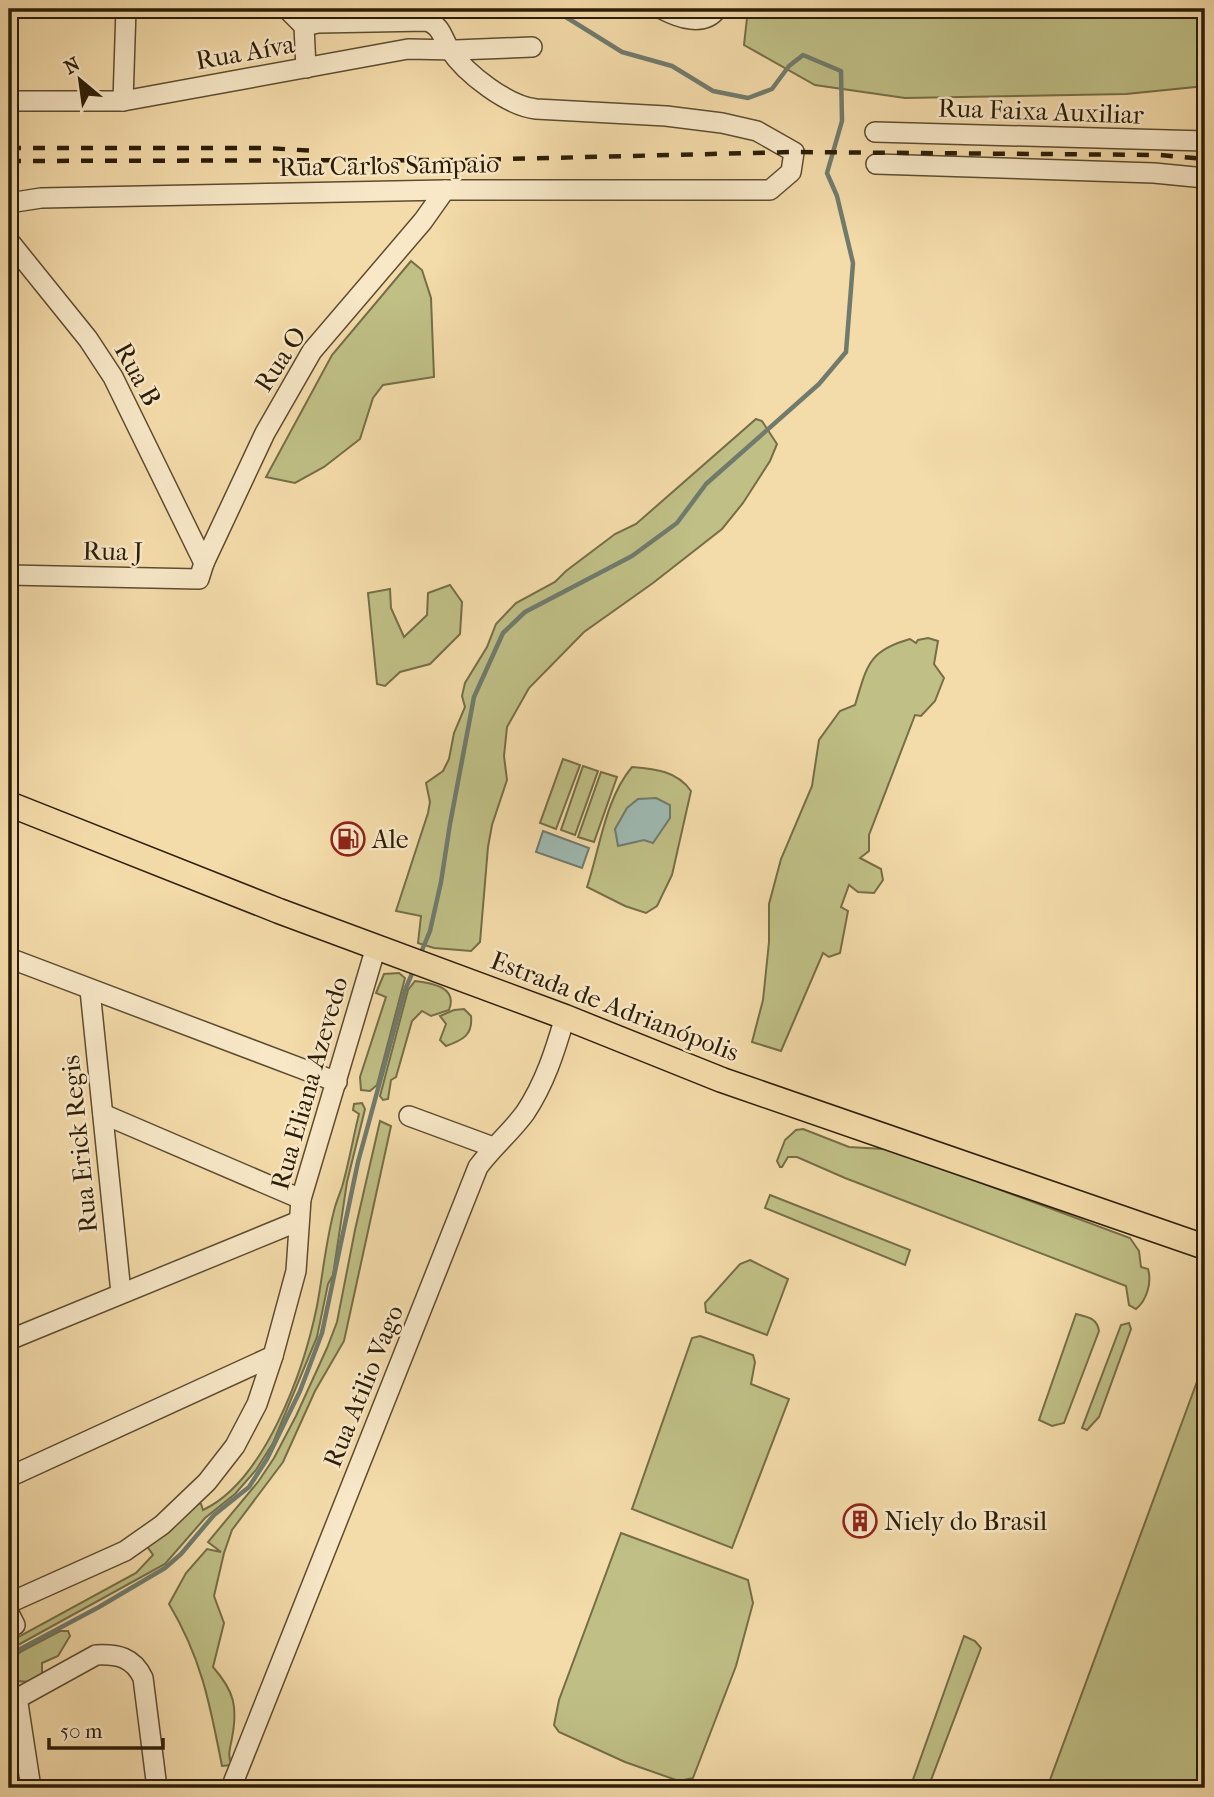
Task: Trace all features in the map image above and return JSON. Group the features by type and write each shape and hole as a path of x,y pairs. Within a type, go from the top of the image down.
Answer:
{"main road":[{"name":"Estrada de Adrianópolis","path":"9,804 722,1080 1205,1247"}],"street":[{"path":"123,101 126,9"},
{"path":"287,9 303,26 306,68"},
{"path":"662,9 688,19 705,19 715,11"},
{"path":"303,26 318,23 427,21 438,27 450,50"},
{"name":"Rua Aíva","path":"9,101 123,101 408,49 533,47"},
{"name":"Rua Carlos Sampaio","path":"9,203 41,198 445,190 770,190 791,172 794,152 757,131 722,123 666,116 527,108 502,96 469,70 450,50"},
{"name":"Rua Faixa Auxiliar","path":"875,132 1205,141"},
{"path":"876,164 1154,173 1205,178"},
{"name":"Rua O","path":"201,555 312,351 423,221 445,190"},
{"name":"Rua B","path":"9,241 88,339 113,377 201,555"},
{"name":"Rua J","path":"9,575 199,579 201,555"},
{"name":"Rua Eliana Azevedo","path":"9,1603 125,1551 162,1525 207,1482 235,1446 257,1404 273,1356 296,1271 301,1199 319,1135 383,950"},
{"path":"9,958 337,1082"},
{"name":"Rua Erick Regis","path":"90,990 121,1293"},
{"name":"Rua Atilio Vago","path":"232,1788 478,1167 523,1115 540,1088 554,1055 565,1017"},
{"path":"103,1114 301,1199"},
{"path":"409,1116 493,1147"},
{"path":"9,1340 299,1221"},
{"path":"9,1477 273,1356"},
{"path":"32,1788 13,1700 96,1655 111,1654 126,1658 137,1666 143,1678 160,1786"}],"green space":[{"path":"748,9 1205,9 1205,86 1126,94 905,98 815,85 744,45"},
{"path":"411,261 422,270 431,298 434,377 383,385 373,398 360,439 324,467 295,483 266,477 332,355"},
{"path":"756,419 762,421 777,444 770,461 743,503 722,529 584,632 529,688 507,727 504,756 507,780 492,825 488,847 480,942 471,951 434,948 418,943 421,916 396,911 428,813 430,802 426,783 443,771 449,759 454,733 465,707 462,696 465,683 487,647 496,624 516,603 555,582 615,534 636,524"},
{"path":"450,585 462,602 460,634 430,664 400,672 385,686 377,684 368,593 390,589 391,608 404,637 427,615 428,593"},
{"path":"928,638 938,641 934,664 944,678 935,701 921,716 915,715 869,835 869,851 860,858 881,869 883,880 874,893 858,892 849,885 841,907 848,911 840,953 829,957 823,953 781,1051 752,1042 763,1000 769,942 769,904 781,859 812,786 819,740 840,711 855,705 866,671 877,655 910,639 916,643"},
{"path":"563,759 580,765 556,829 540,823"},
{"path":"583,766 598,771 575,835 561,830"},
{"path":"632,767 673,775 691,791 672,875 657,906 646,913 587,887 609,809"},
{"path":"601,772 617,777 594,842 578,837"},
{"path":"399,973 405,978 377,1085 370,1091 361,1090 360,1077 386,997 376,993 384,974"},
{"path":"415,981 436,985 447,991 451,1002 449,1010 431,1016 422,1011 412,1021 396,1077 391,1080 388,1099 383,1100 380,1096 408,990"},
{"path":"464,1009 471,1016 470,1028 462,1039 446,1046 440,1040 446,1024 440,1016"},
{"path":"362,1103 365,1109 347,1182 333,1275 328,1284 317,1337 273,1443 256,1470 235,1494 205,1518 165,1564 9,1650 9,1642 136,1573 153,1555 144,1542 194,1501 201,1504 203,1510 225,1496 263,1450 292,1391 311,1332 332,1219 359,1114 353,1110 354,1104"},
{"path":"380,1121 391,1126 344,1341 315,1391 283,1462 232,1530 224,1553 214,1596 224,1623 213,1667 230,1692 235,1717 229,1752 232,1765 222,1766 209,1702 197,1663 169,1604 186,1573 207,1549 221,1552 208,1542 258,1482 274,1458 327,1348 337,1322"},
{"path":"803,1129 849,1147 884,1149 907,1155 1130,1238 1139,1251 1141,1267 1148,1269 1146,1296 1136,1309 1129,1305 1126,1286 797,1157 788,1157 780,1167 777,1161 785,1140 796,1130"},
{"path":"770,1195 910,1250 905,1265 765,1208"},
{"path":"750,1260 788,1279 767,1335 706,1312 705,1303 740,1264"},
{"path":"1076,1314 1094,1321 1099,1331 1064,1423 1052,1426 1039,1420"},
{"path":"1129,1323 1131,1329 1099,1417 1087,1430 1082,1428 1121,1325"},
{"path":"700,1336 753,1355 755,1362 751,1384 789,1399 732,1548 632,1509 692,1338"},
{"path":"1205,1360 1205,1788 1047,1788"},
{"path":"621,1533 748,1580 753,1603 736,1666 693,1778 679,1781 625,1762 559,1732 554,1725 559,1700"},
{"path":"60,1631 68,1631 70,1636 58,1656 42,1663 42,1674 32,1682 14,1681 9,1661"},
{"path":"964,1636 975,1641 981,1648 928,1788 910,1788"}],"water":[{"path":"656,798 670,805 670,818 653,843 644,840 618,846 615,829 627,808 638,799"},
{"path":"543,831 589,848 582,868 536,852"}],"waterway":[{"path":"420,955 430,931 441,882 474,697 503,633 525,612 632,556 677,523 706,484 819,384 846,352 853,263 837,196 827,173 842,121 841,71 803,55 789,66 772,89 748,98 713,91 672,66 622,52 553,9"},
{"path":"9,1655 165,1568 181,1554 214,1515 249,1487 267,1459 300,1391 322,1333 358,1162 405,990 414,969"}],"railway":[{"path":"9,148 267,148 315,151"},
{"path":"9,161 465,160 794,152 1160,155 1205,159"}],"place":[{"name":"Ale","path":"348,839"},
{"name":"Niely do Brasil","path":"860,1521"}]}
